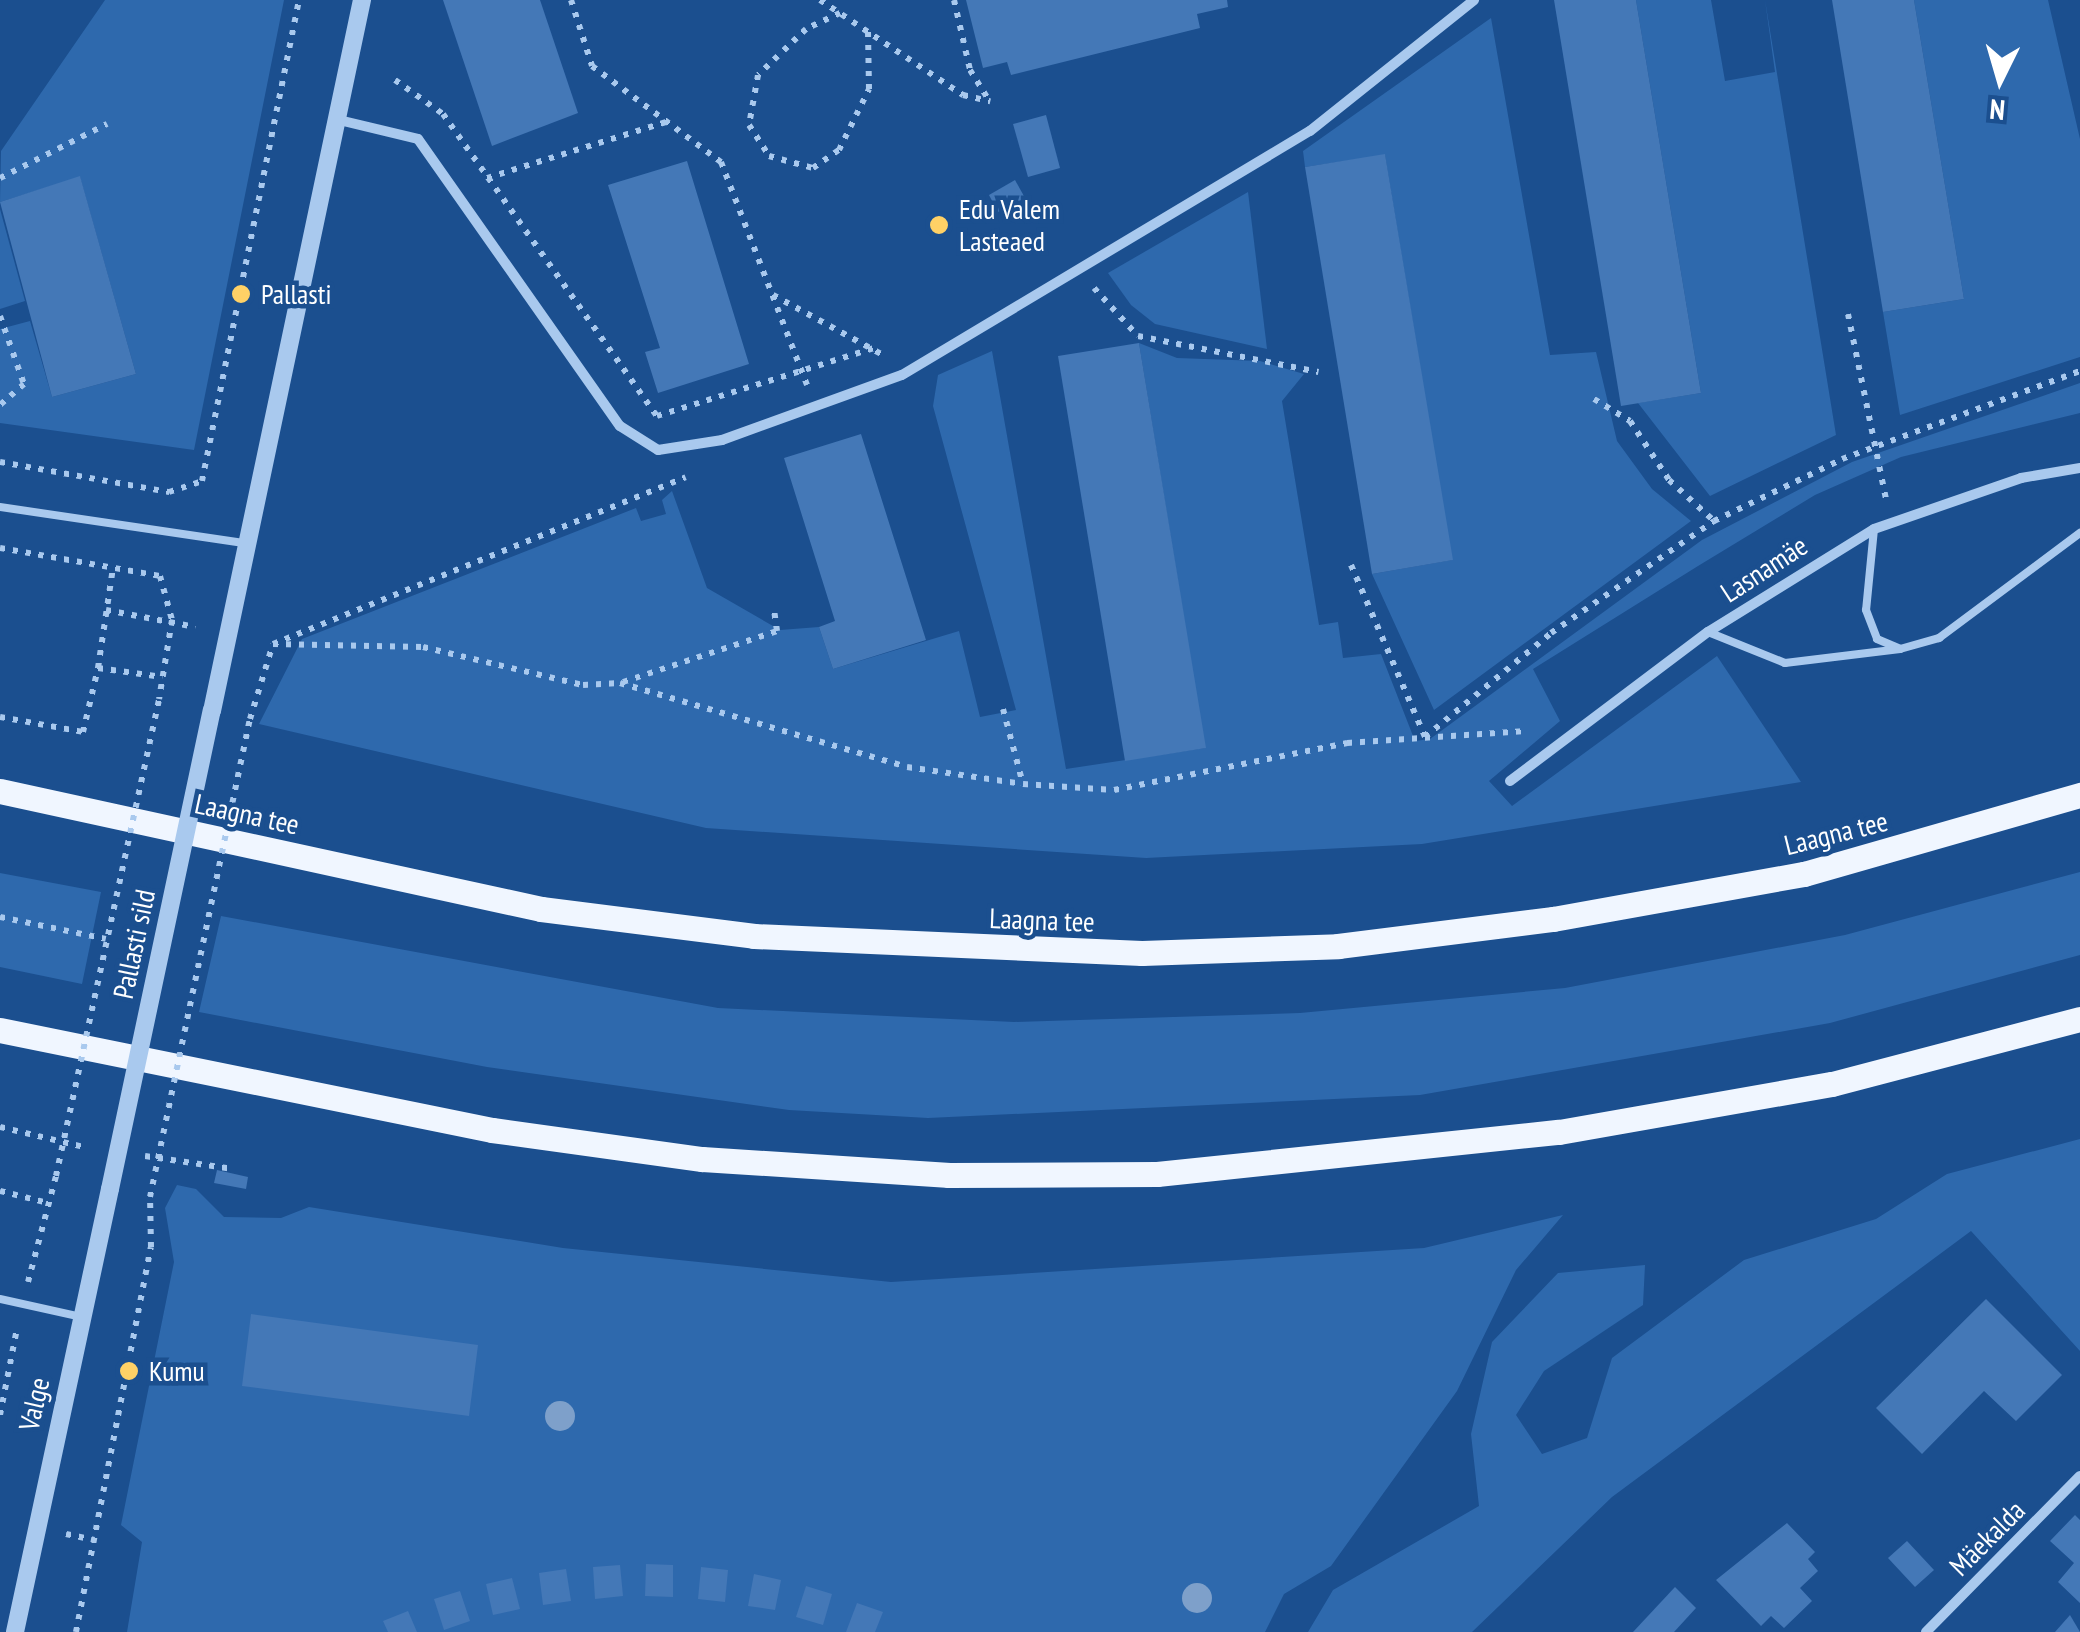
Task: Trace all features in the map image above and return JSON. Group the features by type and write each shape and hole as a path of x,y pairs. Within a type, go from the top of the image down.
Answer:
{"main road":[{"name":"Laagna tee","path":"0,791 541,909 754,936 1142,953 1338,946 1552,919 1804,874 2080,795"},
{"path":"0,1030 492,1130 702,1159 949,1175 1157,1174 1559,1132 1832,1084 2080,1020"}],"street":[{"path":"250,544 362,0"},
{"path":"340,120 418,139 457,188 626,431 658,450 815,407 902,375 1310,131 1474,0"},
{"name":"Lasnamäe","path":"1510,781 1708,632 1874,529 1890,521 2080,468"},
{"name":"Pallasti sild","path":"110,1189 250,544"},
{"name":"Valge","path":"15,1632 110,1189"},
{"name":"Mäekalda","path":"1926,1632 2080,1476"}],"lane":[{"path":"0,506 250,544"},
{"path":"1874,529 1866,610 1878,639 1900,649"},
{"path":"1708,632 1786,663 1900,649 1940,638 2080,533"},
{"path":"0,1299 82,1317"}],"path":[{"path":"0,462 168,492 202,481 299,0"},
{"path":"571,0 592,66 721,162 815,407"},
{"path":"820,0 963,95 990,101 970,70 954,0"},
{"path":"840,13 806,29 758,75 749,126 769,156 813,168 839,150 869,89 868,32"},
{"path":"395,80 443,114 657,416 875,347"},
{"path":"457,188 667,122"},
{"path":"0,178 107,124"},
{"path":"1082,267 1138,336 1318,372"},
{"path":"773,296 875,347 902,375"},
{"path":"1848,314 1890,521"},
{"path":"0,316 24,384 0,405"},
{"path":"1425,736 1551,633 1714,521 1877,444 2080,371"},
{"path":"1594,399 1630,422 1669,480 1714,521"},
{"path":"273,644 692,475"},
{"path":"0,548 160,576 172,620 159,698 56,1176"},
{"path":"1351,565 1425,736"},
{"path":"0,718 83,732 98,668 113,568"},
{"path":"106,610 195,627"},
{"path":"273,644 423,646 584,686 620,683 776,631 774,610"},
{"path":"76,1632 152,1247 150,1197 250,718 273,644"},
{"path":"98,668 162,677"},
{"path":"620,683 740,726 1023,784 1114,790 1240,760 1425,736 1578,729"},
{"path":"1003,710 1023,784"},
{"path":"0,917 106,939"},
{"path":"0,1127 73,1146"},
{"path":"0,1191 48,1204"},
{"path":"0,1370 11,1362"}],"shaded area":[{"path":"105,0 284,0 194,450 0,423 0,329 30,321 52,397 136,374 80,177 0,202 1,151"},
{"path":"1636,0 1711,0 1725,81 1775,72 1765,0 1836,435 1710,496 1638,403 1701,393"},
{"path":"1914,0 2048,0 2080,139 2080,357 1900,415 1883,312 1964,299"},
{"path":"1491,18 1550,355 1596,352 1617,441 1652,489 1691,521 1434,710 1372,574 1452,560 1385,155 1305,167 1303,151"},
{"path":"1248,192 1267,349 1155,324 1131,305 1108,273"},
{"path":"0,209 25,301 0,309"},
{"path":"1139,343 1177,358 1260,361 1304,374 1282,401 1319,625 1338,622 1343,658 1381,654 1415,741 1430,739 1702,540 1852,462 2080,383 2080,413 1901,457 1815,495 1698,566 1533,669 1560,721 1489,781 1512,806 1717,656 1801,782 1422,844 1146,858 706,828 259,724 302,639 636,508 641,521 666,514 662,500 672,491 707,588 780,630 819,627 833,669 959,631 980,717 1016,710 933,406 938,375 992,351 1066,769 1205,748"},
{"path":"2080,872 2080,955 1830,1023 1420,1095 928,1118 789,1110 487,1067 199,1012 221,916 718,1008 1014,1022 1300,1013 1565,988 1845,935"},
{"path":"0,873 101,892 82,984 0,967"},
{"path":"2080,1139 2080,1351 1971,1231 1612,1497 1472,1632 1308,1632 1333,1590 1479,1506 1471,1434 1492,1342 1558,1273 1645,1265 1643,1305 1544,1371 1516,1415 1542,1454 1587,1438 1612,1358 1744,1260 1876,1219 1947,1174"},
{"path":"177,1185 196,1189 224,1217 281,1218 309,1207 563,1248 891,1282 1424,1248 1563,1215 1516,1270 1457,1391 1331,1566 1284,1594 1265,1632 127,1632 142,1542 121,1525 174,1262 165,1208"}],"building":[{"path":"443,0 540,0 578,113 492,146"},
{"path":"966,0 1227,0 1228,7 1197,14 1200,28 1011,75 1007,62 983,68"},
{"path":"1554,0 1636,0 1701,393 1621,406"},
{"path":"1832,0 1914,0 1964,299 1883,312"},
{"path":"1046,115 1060,168 1028,177 1013,124"},
{"path":"1385,154 1453,560 1372,574 1305,167"},
{"path":"687,161 749,364 658,393 645,352 660,348 608,185"},
{"path":"80,176 136,374 52,397 0,202"},
{"path":"1015,180 1025,198 998,212 989,195"},
{"path":"1139,343 1206,748 1125,761 1058,356"},
{"path":"861,434 926,640 833,669 819,627 835,621 784,458"},
{"path":"217,1170 248,1177 246,1189 214,1183"},
{"path":"1986,1299 2062,1375 2016,1421 1984,1391 1922,1454 1876,1408"},
{"path":"251,1314 478,1345 469,1416 242,1386"},
{"path":"2075,1515 2080,1520 2080,1603 2058,1582 2074,1563 2050,1541"},
{"path":"1787,1523 1815,1552 1808,1559 1818,1571 1800,1588 1812,1601 1784,1628 1771,1616 1761,1626 1716,1580"},
{"path":"1907,1541 1934,1570 1915,1587 1888,1558"},
{"path":"646,1564 673,1565 673,1597 645,1596"},
{"path":"620,1565 623,1596 595,1599 593,1567"},
{"path":"701,1567 728,1570 725,1602 698,1599"},
{"path":"566,1569 571,1601 543,1605 539,1573"},
{"path":"754,1574 781,1580 775,1610 748,1606"},
{"path":"512,1578 520,1609 493,1615 486,1584"},
{"path":"806,1586 832,1594 823,1625 796,1617"},
{"path":"1675,1587 1696,1608 1674,1632 1633,1632"},
{"path":"460,1591 470,1621 444,1630 434,1599"},
{"path":"857,1603 883,1612 875,1632 846,1632"},
{"path":"408,1611 417,1632 388,1632 383,1621"},
{"path":"2070,1615 2080,1632 2055,1632"}],"place":[{"name":"Edu Valem Lasteaed","path":"939,225"},
{"name":"Pallasti","path":"241,294"},
{"name":"Kumu","path":"129,1371"}]}
